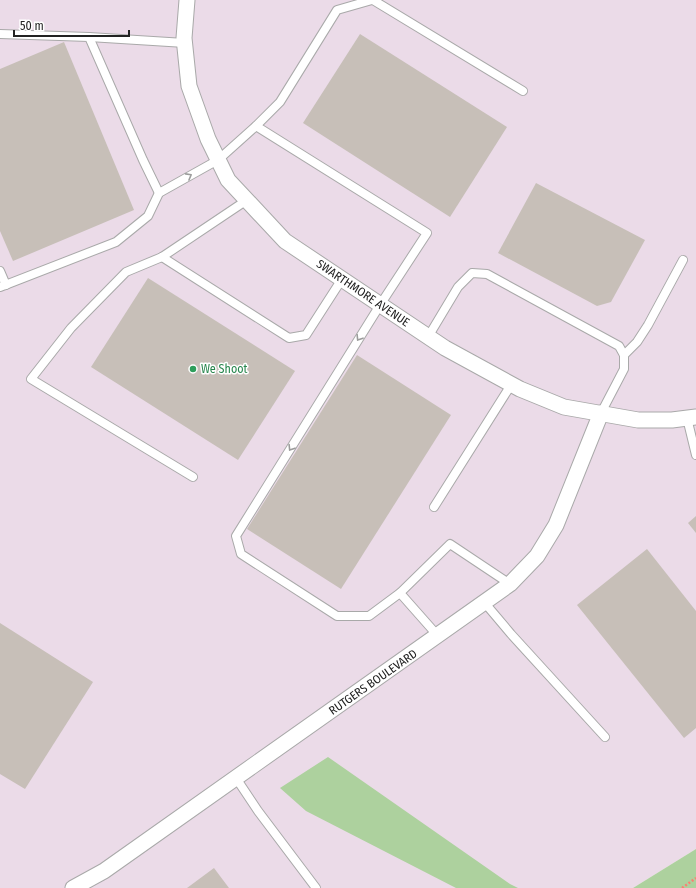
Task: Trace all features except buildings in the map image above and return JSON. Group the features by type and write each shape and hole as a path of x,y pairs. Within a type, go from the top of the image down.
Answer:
{"street":[{"name":"SWARTHMORE AVENUE","path":"187,0 185,43 190,86 208,138 228,180 285,241 444,348 511,385 564,407 638,420 672,420 691,418"},
{"name":"RUTGERS BOULEVARD","path":"81,886 104,872 510,584 537,556 556,525 601,413"}],"lane":[{"path":"0,271 3,286 116,242 148,216 159,193 218,160 280,102 337,10 373,0 523,91"},
{"path":"0,34 89,37 185,43"},
{"path":"89,37 159,193"},
{"path":"256,126 427,233 380,305 236,536 241,554 337,616 369,616 400,593 450,544 510,584"},
{"path":"194,477 32,379 71,328 126,272 162,257 247,200"},
{"path":"162,257 289,338 306,335 342,279"},
{"path":"624,355 637,342 648,325 683,260"},
{"path":"428,337 458,286 472,273 487,274 619,346 624,355 624,369 601,413"},
{"path":"434,507 511,385"},
{"path":"691,418 696,455"},
{"path":"400,593 438,636"},
{"path":"484,602 511,634 605,737"},
{"path":"236,778 258,811 316,888"}],"path":[{"path":"682,888 696,878"}],"shaded area":[{"path":"0,0 696,0 696,849 633,888 0,888"}],"green space":[{"path":"328,757 510,884 518,888 456,888 306,811 280,788"},
{"path":"696,849 696,888 633,888"}],"place":[{"name":"We Shoot","path":"193,369"}]}
